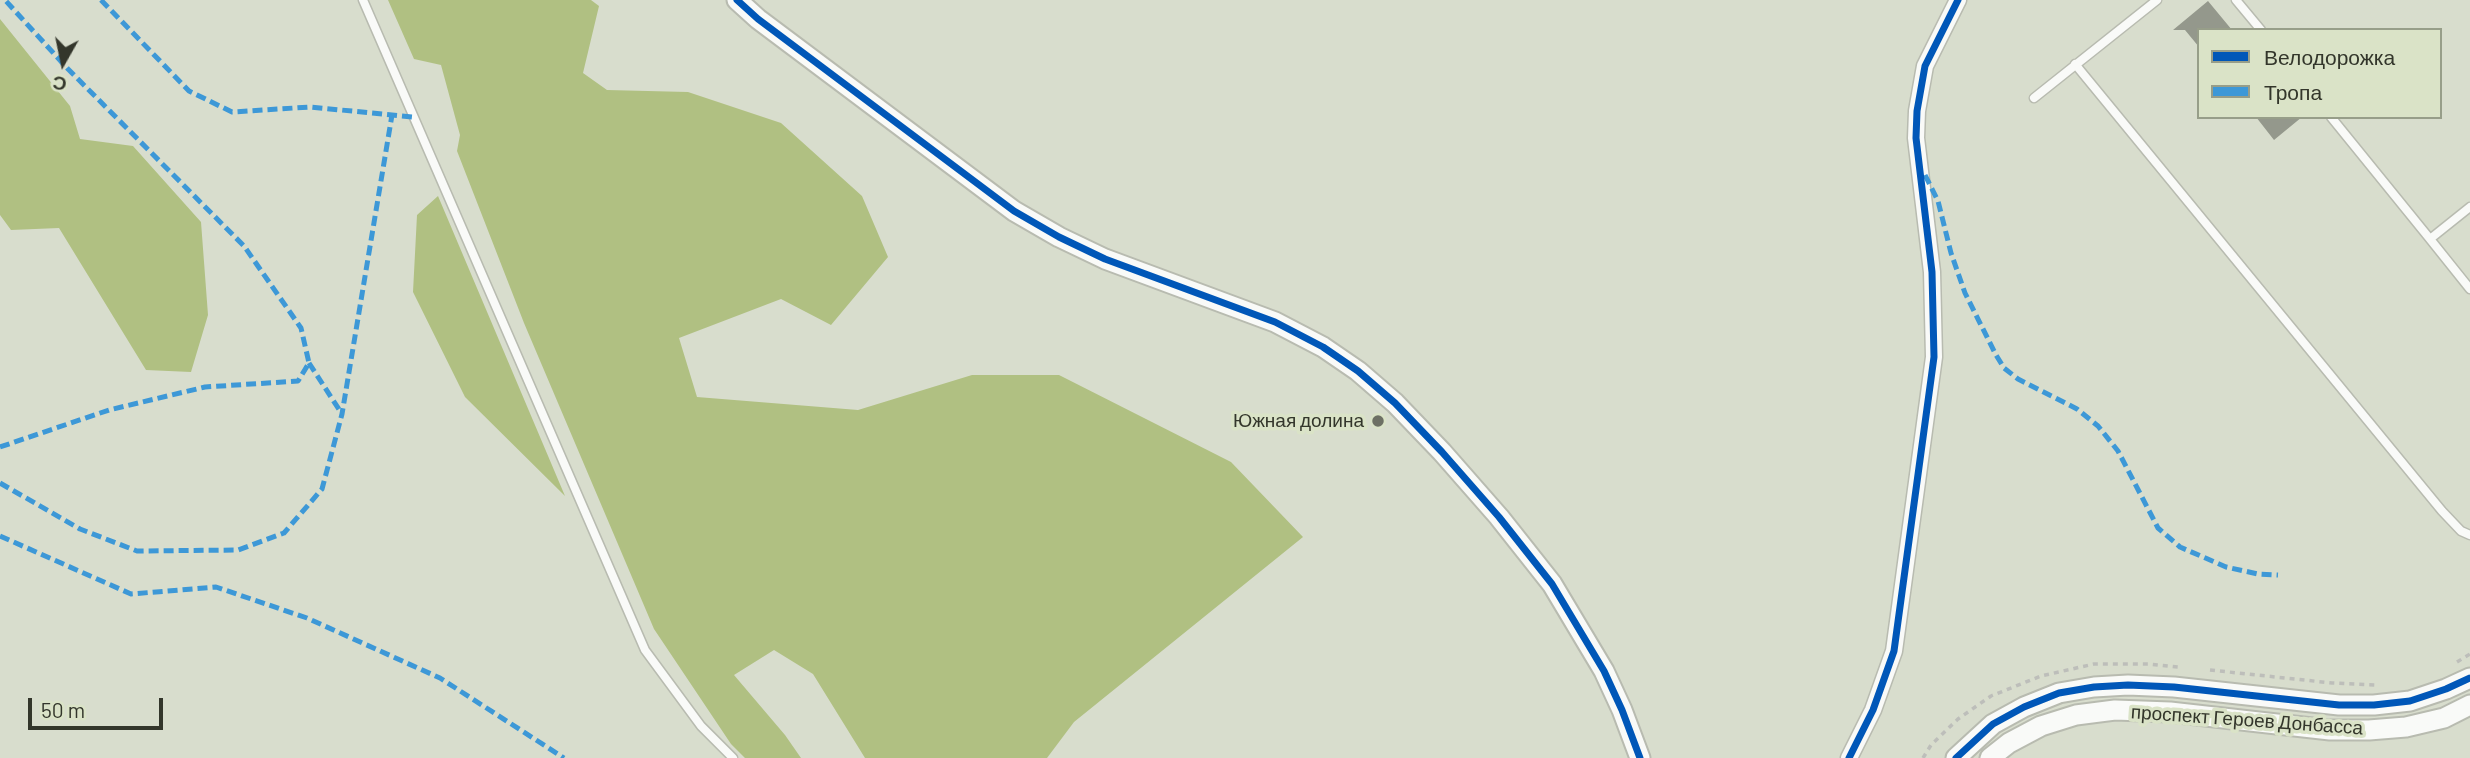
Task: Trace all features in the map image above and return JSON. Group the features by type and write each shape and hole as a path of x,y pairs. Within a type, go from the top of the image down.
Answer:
{"street":[{"path":"737,0 758,19 1014,211 1105,259 1275,322 1323,347 1358,371 1395,403 1442,452 1499,517 1552,584 1604,671 1640,758"},
{"path":"1849,758 1873,710 1894,651 1934,357 1932,272 1916,138 1917,111 1925,66 1958,0"},
{"name":"проспект Героев Донбасса","path":"1956,758 1993,724 2024,707 2059,693 2094,687 2174,687 2339,705 2374,705 2410,701 2446,690 2470,678"},
{"name":"проспект Героев Донбасса","path":"1990,758 2009,743 2041,726 2076,715 2115,710 2170,712 2330,730 2369,730 2406,727 2444,718 2470,705"}],"lane":[{"path":"363,0 645,650 701,726 733,758"},
{"path":"2034,99 2157,0"},
{"path":"2236,0 2258,28"},
{"path":"2075,64 2442,511 2461,531 2470,535"},
{"path":"2333,119 2470,289"},
{"path":"2430,239 2470,207"}],"green space":[{"path":"388,0 591,0 599,6 583,73 607,90 688,92 781,123 862,196 888,257 831,325 781,299 679,338 697,397 858,410 972,375 1059,375 1231,462 1303,537 1074,722 1047,758 865,758 813,674 774,650 734,675 801,758 745,758 731,744 654,629 524,323 457,151 460,135 441,65 414,59"},
{"path":"0,19 70,106 80,139 133,146 201,222 208,315 191,372 146,370 59,228 11,230 0,215"},
{"path":"438,196 565,496 465,397 413,292 417,215"}],"building":[{"path":"2208,1 2230,28 2197,28 2197,45 2185,30 2173,30"},
{"path":"2258,119 2300,119 2274,140"}],"marked path":[{"path":"0,447 109,410 205,387 298,381 309,363 301,328 244,246 68,69 5,0"},
{"path":"101,0 189,91 232,112 310,107 413,117"},
{"path":"0,483 80,529 137,551 238,550 284,533 322,489 342,414 392,115"},
{"path":"1925,175 1938,201 1951,253 1965,293 2004,368 2018,379 2077,409 2098,426 2118,451 2158,528 2180,547 2226,567 2278,575"},
{"path":"309,363 342,414"},
{"path":"0,536 131,594 216,587 307,618 440,678 564,758"}],"cycle path":[{"path":"737,0 758,19 1014,211 1105,259 1275,322 1323,347 1358,371 1395,403 1442,452 1499,517 1552,584 1604,671 1640,758"},
{"path":"1849,758 1873,710 1894,651 1934,357 1932,272 1916,138 1917,111 1925,66 1958,0"},
{"path":"1956,758 1993,724 2024,707 2059,693 2094,687 2174,687 2339,705 2374,705 2410,701 2470,678"}],"place":[{"name":"Южная долина","path":"1378,421"}]}
